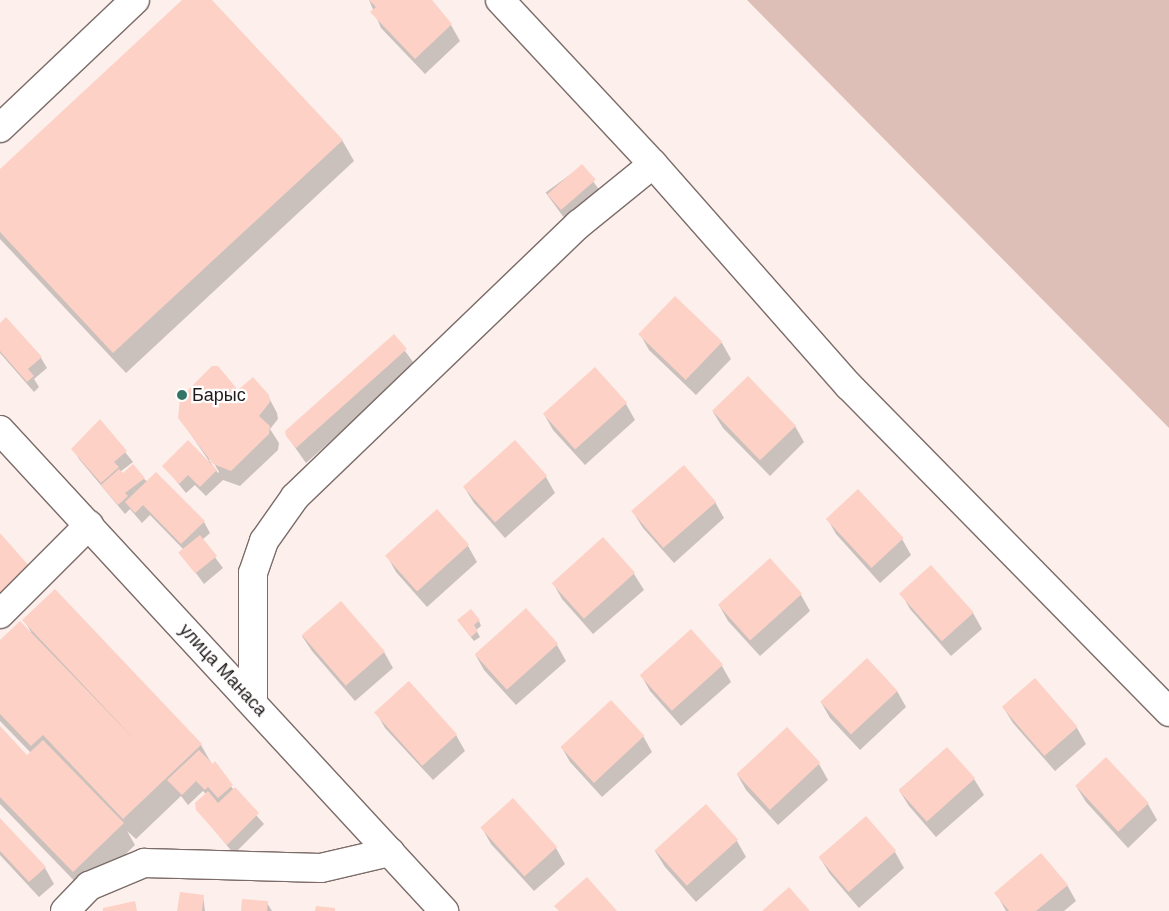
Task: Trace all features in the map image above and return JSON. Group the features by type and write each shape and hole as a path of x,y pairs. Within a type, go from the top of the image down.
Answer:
{"main road":[{"path":"0,128 135,0"},
{"path":"500,0 653,164 850,386 1169,712"},
{"path":"252,703 253,573 264,541 295,497 579,224 653,164"},
{"name":"улица Манаса","path":"0,430 444,911"},
{"path":"0,614 89,525"},
{"path":"66,911 89,886 144,863 321,868 390,852"}],"shaded area":[{"path":"747,0 1169,0 1169,428"}],"building":[{"path":"182,0 212,0 343,140 113,353 0,232 0,169"},
{"path":"369,0 432,0 452,24 415,59 370,12 376,7"},
{"path":"582,164 596,180 561,210 547,194"},
{"path":"675,296 722,342 686,380 638,334"},
{"path":"6,317 42,357 28,369 34,376 27,382 0,351 0,323"},
{"path":"394,334 407,349 296,448 286,436 285,431"},
{"path":"212,366 218,366 238,390 253,377 269,395 270,402 259,416 270,426 269,434 231,471 213,464 178,418 180,398"},
{"path":"595,367 627,403 575,450 543,414"},
{"path":"748,376 796,426 760,460 712,411"},
{"path":"100,419 127,451 114,462 119,467 101,483 71,449"},
{"path":"188,440 217,470 200,487 188,475 179,484 162,466"},
{"path":"515,440 547,476 495,523 463,487"},
{"path":"133,464 145,478 125,493 128,496 118,505 101,485 119,469 123,473"},
{"path":"684,465 716,502 663,548 631,511"},
{"path":"156,472 205,521 181,544 143,505 135,513 125,502"},
{"path":"858,489 904,538 872,568 826,519"},
{"path":"437,509 469,545 417,592 385,556"},
{"path":"0,533 30,567 0,594"},
{"path":"200,535 217,556 195,574 178,553"},
{"path":"603,537 635,573 584,619 552,583"},
{"path":"770,558 802,594 750,641 718,605"},
{"path":"931,565 974,613 942,641 899,594"},
{"path":"55,589 202,744 123,819 43,735 31,746 0,714 0,640 20,621 137,742 22,620"},
{"path":"341,601 385,652 346,686 302,635"},
{"path":"526,608 558,644 507,690 475,654"},
{"path":"471,609 480,620 474,625 478,631 471,637 457,620"},
{"path":"691,629 723,665 672,711 640,675"},
{"path":"867,658 898,691 851,735 820,702"},
{"path":"1035,678 1078,727 1044,756 1002,707"},
{"path":"409,681 457,735 422,766 374,712"},
{"path":"611,700 644,736 594,783 561,747"},
{"path":"0,726 27,755 43,740 124,823 73,872 0,797"},
{"path":"787,727 820,763 770,810 737,774"},
{"path":"947,747 975,778 927,822 899,790"},
{"path":"199,750 213,764 215,761 233,785 218,798 208,787 205,790 196,781 182,795 167,780"},
{"path":"1106,757 1149,803 1118,832 1075,786"},
{"path":"235,787 259,813 227,845 196,810 195,803 208,791 218,803"},
{"path":"513,798 557,847 524,876 480,827"},
{"path":"706,804 738,840 687,886 655,850"},
{"path":"866,816 896,851 849,892 818,857"},
{"path":"0,818 46,867 29,882 0,851"},
{"path":"1041,853 1068,885 1036,911 1009,911 994,893"},
{"path":"587,877 617,911 559,911 554,906"},
{"path":"789,887 810,911 762,911"},
{"path":"180,892 204,895 202,911 177,911"},
{"path":"242,899 268,901 267,911 241,911"},
{"path":"135,901 137,911 103,911 103,908"},
{"path":"316,906 335,908 335,911 315,911"}],"place":[{"name":"Барыс","path":"182,395"}]}
